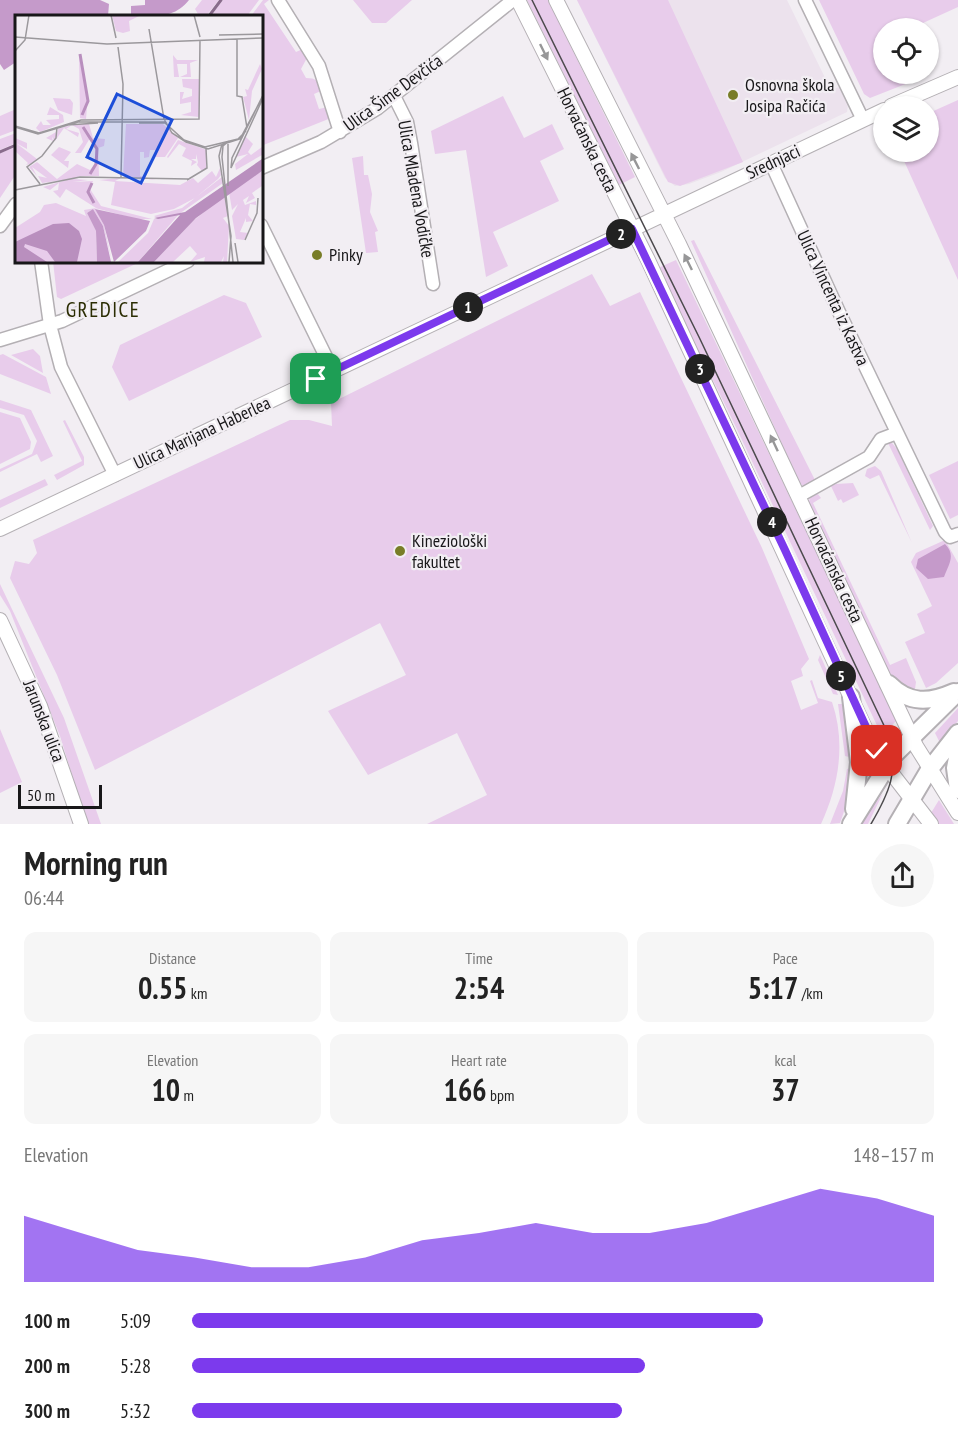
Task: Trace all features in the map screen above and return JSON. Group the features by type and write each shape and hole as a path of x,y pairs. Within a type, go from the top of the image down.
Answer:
{"main road":[{"path":"889,684 901,694 917,700 935,700 958,692"},
{"path":"851,824 886,765 912,736 958,692"},
{"path":"851,697 859,762 858,790 851,824"},
{"path":"897,824 930,770 958,733"},
{"path":"958,753 955,768 958,790"}],"street":[{"path":"278,0 309,46 319,66 340,132"},
{"name":"Ulica Šime Devčića","path":"262,168 340,132 394,96 513,0"},
{"name":"Horvaćanska cesta","path":"518,0 632,229 785,550 851,697 886,765 931,824"},
{"name":"Horvaćanska cesta","path":"556,0 663,213 912,736 930,770 958,813"},
{"path":"804,0 863,120"},
{"path":"914,96 958,77"},
{"name":"Ulica Mladena Vodičke","path":"394,96 407,122 433,284"},
{"name":"Srednjaci","path":"632,229 873,115"},
{"name":"Ulica Vincenta iz Kastva","path":"771,163 823,279 945,532 950,537 958,534"},
{"path":"0,226 15,205"},
{"path":"262,227 333,371"},
{"name":"Ulica Marijana Haberlea","path":"0,529 632,229"},
{"path":"41,262 50,325 67,380 115,475"},
{"path":"0,340 50,325 186,262"},
{"path":"799,496 869,457 881,439 897,433"},
{"name":"Jarunska ulica","path":"0,620 40,706 81,824"}],"shaded area":[{"path":"0,0 100,0 109,4 108,15 15,15 15,63 4,70 0,64"},
{"path":"145,0 189,0 177,11 166,15 131,15 131,6 145,5"},
{"path":"202,0 219,0 207,15 197,15 195,9"},
{"path":"223,0 259,0 248,15 212,15"},
{"path":"263,0 269,0 264,4 296,52 305,48 308,56 301,69 306,78 315,79 320,84 323,90 314,94 319,109 328,107 331,118 262,146 262,15 252,15"},
{"path":"353,0 412,0 386,23 372,23"},
{"path":"527,0 548,0 635,177 619,185"},
{"name":"Osnovna škola Josipa Račića","path":"577,0 787,0 831,90 839,87 848,105 847,112 721,172 689,184 675,186 665,178"},
{"path":"577,0 668,0 743,162 680,186 668,182"},
{"path":"819,0 958,0 958,7 934,18 873,18 873,84 905,84 870,98 864,94"},
{"path":"503,96 524,138 552,124 564,149 540,161 559,201 493,232 508,266 486,277 466,150 435,154 431,131"},
{"path":"958,100 958,280 905,162 939,162 939,109"},
{"path":"15,109 15,130 0,136 0,116"},
{"path":"15,133 15,143 0,150 0,139"},
{"path":"15,147 15,176 0,198 0,153"},
{"path":"363,156 364,175 368,175 372,194 370,212 378,231 375,232 378,252 366,253 352,158"},
{"path":"694,240 815,480 804,487 799,482 691,241"},
{"path":"676,260 897,720 882,736 658,268"},
{"path":"53,262 140,262 61,299 57,297"},
{"name":"Kineziološki fakultet","path":"592,274 610,306 640,292 762,548 809,659 801,669 803,676 791,681 801,710 818,703 810,681 812,680 818,698 832,702 839,733 838,764 832,794 821,824 427,824 487,795 457,733 368,775 328,711 406,675 380,623 95,770 57,675 10,578 15,561 29,564 37,553 33,540 290,420 309,420 332,426 331,403"},
{"path":"224,295 246,303 262,337 129,401 112,367 120,345"},
{"path":"33,349 40,356 43,373 11,355"},
{"path":"3,354 46,377 51,394 0,374 0,355"},
{"path":"0,400 31,410 53,456 41,462 37,454 0,472 0,469 32,454 37,441 24,415 0,408"},
{"path":"0,412 20,418 31,442 30,449 0,464"},
{"path":"65,420 84,457 84,465 57,480 54,475 82,461 63,421"},
{"path":"888,443 892,443 897,449 933,526 930,530"},
{"path":"958,461 958,515 950,519 929,475"},
{"path":"875,466 881,471 912,543 879,475 870,479 865,476 867,469"},
{"path":"45,479 48,485 0,508 0,500"},
{"path":"853,483 859,495 843,503 841,499 838,501 831,486"},
{"path":"817,493 821,498 813,503 890,665 906,658 916,682 914,696 893,681 888,671 809,502 810,496"},
{"path":"945,540 958,563 958,663 936,683 926,688 905,642 925,633 917,614 932,606 911,562 916,553"},
{"path":"945,544 951,556 944,577 928,579 916,568 918,559"},
{"path":"0,584 64,718 101,824 87,824 60,736 10,611 0,595"},
{"path":"820,655 838,695 833,694 818,660"},
{"path":"838,704 842,704 853,758 845,756"},
{"path":"958,708 958,721 940,743 935,733"},
{"path":"0,729 22,782 0,793"},
{"path":"853,767 850,794 840,823 830,824 843,791 847,769"},
{"path":"883,793 868,824 860,824"},
{"path":"939,800 954,824 938,824 931,813"}],"waterway":[{"path":"210,15 221,0"},
{"path":"0,152 15,145"}],"tram line":[{"path":"532,0 699,337 889,736 893,771 883,803 871,824"}],"place":[{"name":"Osnovna škola Josipa Račića","path":"733,95"},
{"name":"Pinky","path":"317,255"},
{"name":"Kineziološki fakultet","path":"400,551"}],"district":[{"name":"GREDICE","path":"103,310"}],"route":[{"path":"316,379 632,229 785,550 823,638 877,751"}]}
